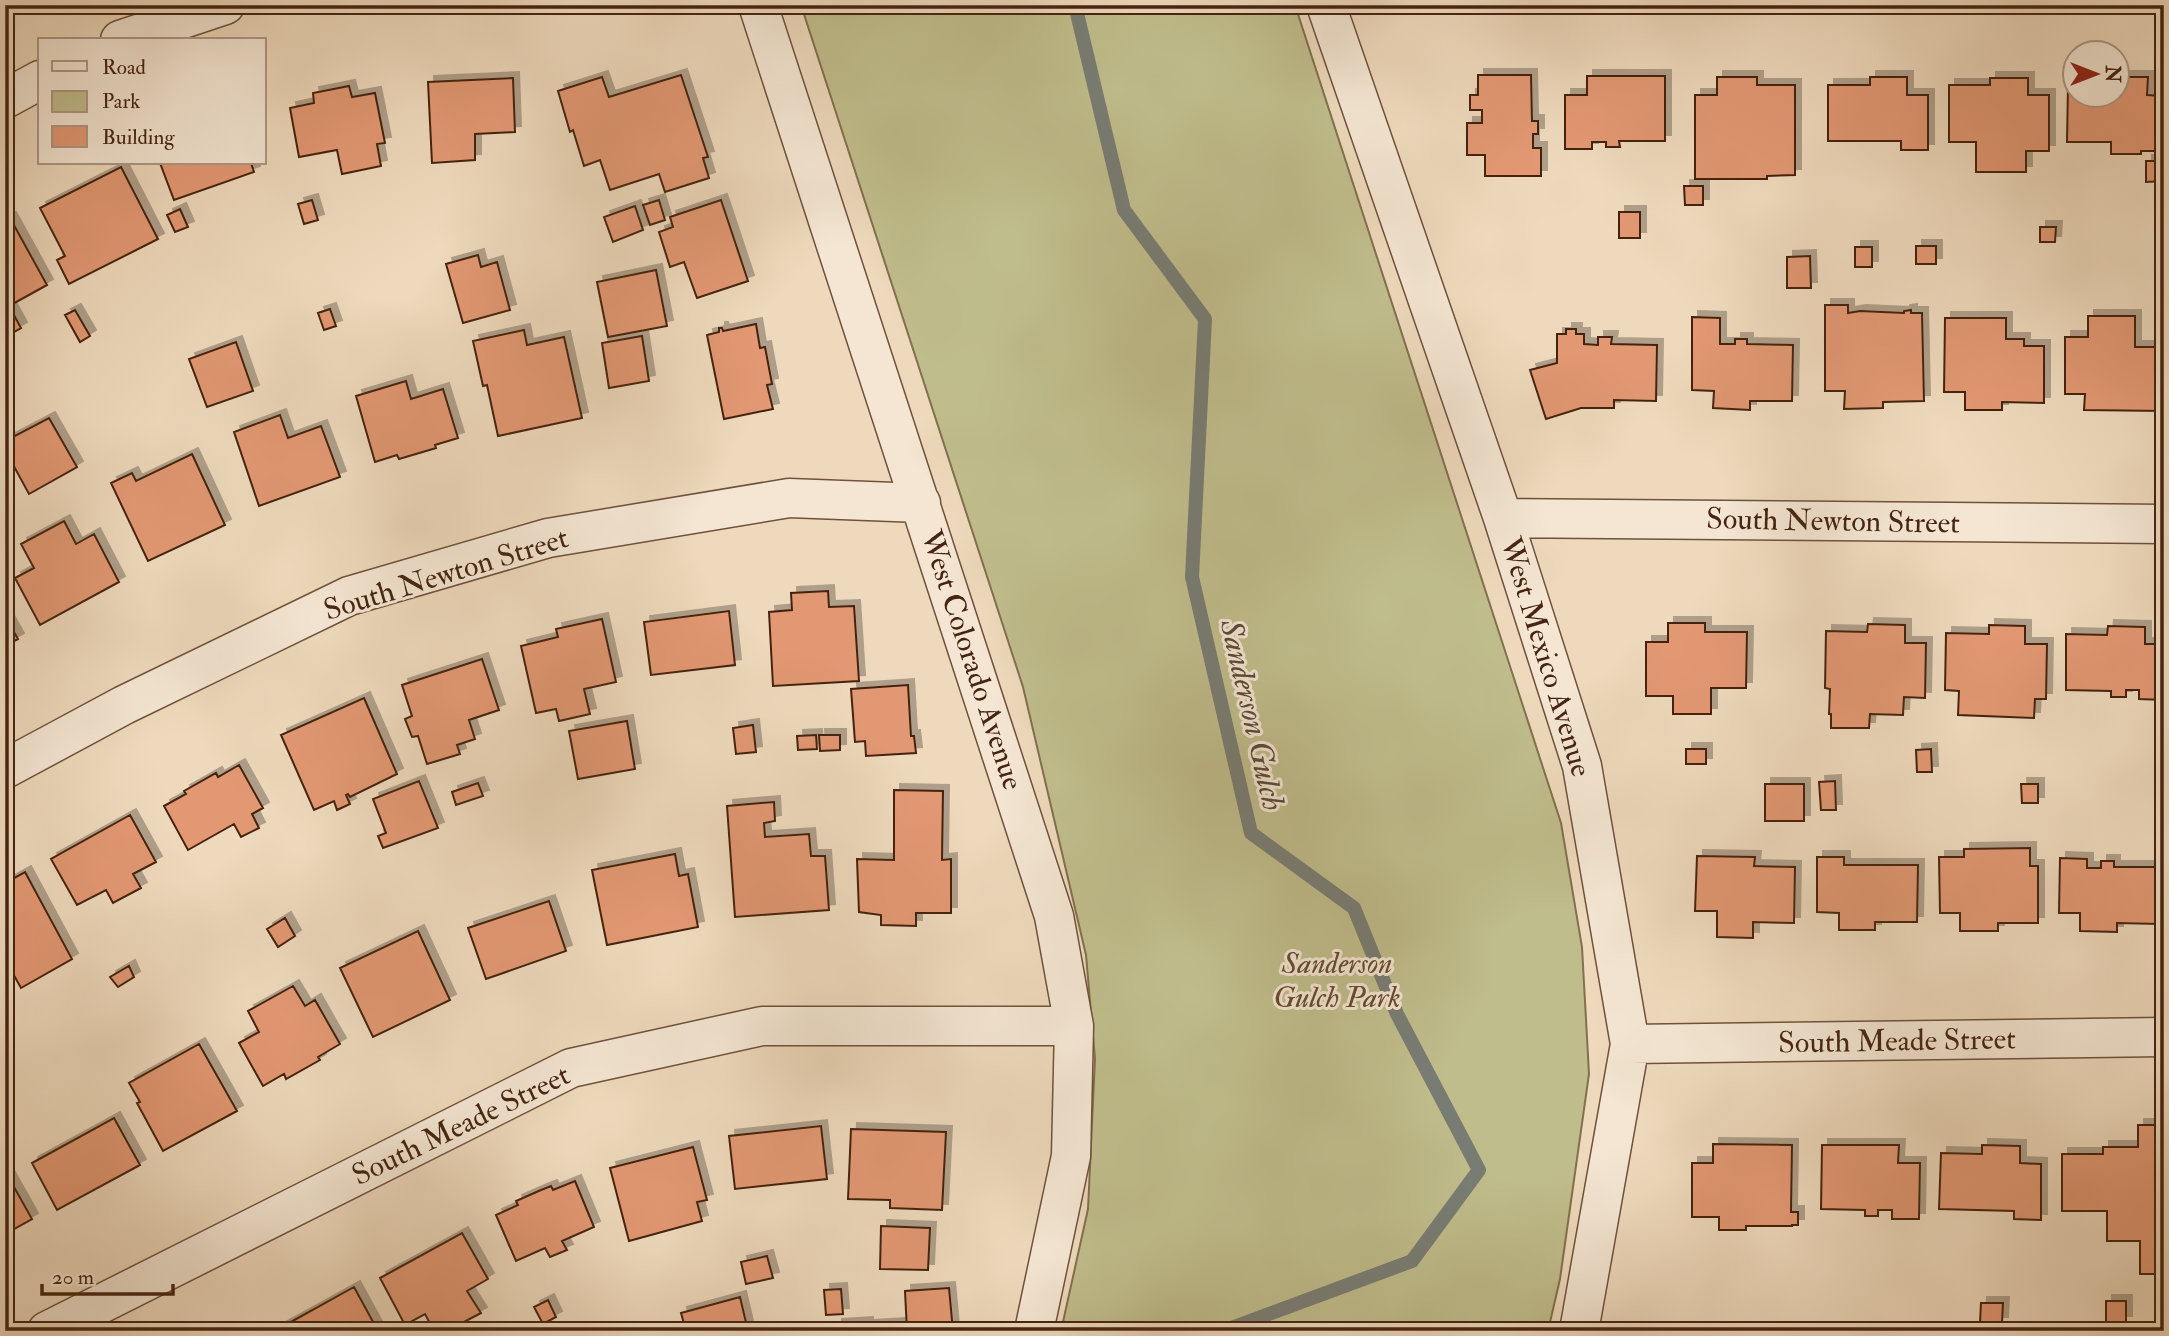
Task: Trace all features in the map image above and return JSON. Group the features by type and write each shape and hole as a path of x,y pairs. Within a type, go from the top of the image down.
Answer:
{"street":[{"path":"126,38 225,5"},
{"name":"West Colorado Avenue","path":"758,5 1054,916 1074,1026 1071,1156 1034,1331"},
{"name":"West Mexico Avenue","path":"1326,5 1503,518 1582,766 1630,1044 1579,1331"},
{"path":"5,99 38,81"},
{"name":"South Newton Street","path":"5,769 124,705 349,596 548,538 789,498 921,503"},
{"name":"South Newton Street","path":"1503,518 2164,524"},
{"name":"South Meade Street","path":"47,1331 571,1068 762,1026 1074,1026"},
{"name":"South Meade Street","path":"1630,1044 2164,1037"}],"green space":[{"name":"Sanderson Gulch Park","path":"801,5 1295,5 1561,823 1582,947 1589,1074 1560,1279 1548,1331 1061,1331 1088,1209 1095,1059 1086,955 1023,687"}],"building":[{"path":"681,75 708,157 703,158 709,178 665,192 659,174 610,190 600,160 584,166 558,91 602,77 609,97"},
{"path":"1478,75 1531,75 1532,121 1538,121 1538,134 1533,134 1533,148 1541,148 1541,176 1485,176 1485,155 1467,155 1467,123 1482,123 1482,110 1470,110 1470,95 1478,95"},
{"path":"1587,76 1665,76 1665,141 1619,141 1620,147 1606,147 1606,142 1592,142 1592,149 1565,149 1565,95 1587,95"},
{"path":"1717,77 1757,77 1757,85 1795,85 1795,175 1767,176 1767,179 1695,179 1695,95 1717,95"},
{"path":"1870,77 1907,77 1907,95 1928,95 1928,150 1901,150 1901,141 1828,141 1828,85 1870,85"},
{"path":"2130,77 2148,77 2147,95 2164,96 2164,151 2111,154 2111,142 2067,142 2068,108 2130,108"},
{"path":"513,78 515,132 475,134 475,160 432,163 428,82"},
{"path":"1990,78 2028,78 2028,95 2049,95 2049,151 2026,151 2026,172 1976,172 1976,142 1949,142 1949,85 1990,85"},
{"path":"349,86 352,97 375,93 385,143 377,144 381,166 342,174 337,150 299,157 290,108 314,103 313,93"},
{"path":"2146,161 2164,161 2164,181 2146,182"},
{"path":"160,164 251,164 254,172 174,200"},
{"path":"121,167 158,239 69,284 57,260 65,256 40,208"},
{"path":"1684,186 1703,186 1703,205 1685,205"},
{"path":"312,200 318,220 304,224 298,204"},
{"path":"659,200 665,220 650,225 643,205"},
{"path":"721,200 748,281 697,298 684,262 670,267 659,232 673,227 670,217"},
{"path":"635,206 643,230 613,242 604,217"},
{"path":"180,209 188,227 175,232 167,215"},
{"path":"1619,212 1640,212 1640,238 1619,238"},
{"path":"10,218 47,285 9,306 21,328 5,337 5,221"},
{"path":"2040,227 2056,227 2055,242 2040,242"},
{"path":"1916,246 1936,246 1936,264 1916,264"},
{"path":"1855,247 1872,247 1872,267 1855,267"},
{"path":"478,255 481,267 497,262 510,310 463,323 446,264"},
{"path":"1810,256 1811,288 1787,288 1787,257"},
{"path":"656,270 667,326 608,337 597,282"},
{"path":"1825,305 1848,305 1848,313 1904,313 1911,310 1911,313 1922,313 1924,401 1883,402 1883,408 1844,409 1845,391 1825,391"},
{"path":"330,309 336,326 324,330 318,313"},
{"path":"75,310 90,336 80,342 65,315"},
{"path":"2088,316 2135,316 2135,347 2164,347 2164,411 2084,410 2085,394 2065,394 2065,337 2088,337"},
{"path":"1692,317 1720,318 1720,344 1735,344 1735,339 1747,339 1747,344 1793,345 1792,401 1750,401 1750,410 1713,408 1714,391 1692,390"},
{"path":"1945,318 2006,318 2006,339 2024,339 2024,346 2044,346 2044,403 2002,402 2002,410 1965,410 1965,392 1944,392"},
{"path":"756,324 760,348 765,347 772,384 767,385 773,409 724,419 707,335 719,332 719,328 723,331"},
{"path":"1566,329 1576,329 1576,334 1584,334 1584,344 1598,345 1598,337 1612,337 1611,344 1657,345 1656,401 1614,400 1614,408 1581,408 1546,419 1530,370 1557,363 1557,334 1566,334"},
{"path":"524,330 527,345 564,337 582,418 498,436 487,385 483,386 473,341"},
{"path":"642,336 649,381 609,388 602,343"},
{"path":"236,342 253,391 207,407 189,359"},
{"path":"406,381 411,399 443,389 458,438 399,459 397,455 375,462 356,396"},
{"path":"280,415 288,438 321,426 340,477 259,506 234,432"},
{"path":"49,418 77,467 29,494 5,450 5,441"},
{"path":"192,454 225,525 148,561 111,483 132,473 136,481"},
{"path":"64,521 76,544 94,534 119,582 40,625 15,578 34,568 21,544"},
{"path":"828,591 829,607 854,606 859,681 773,686 769,612 792,610 791,593"},
{"path":"729,611 735,665 651,675 644,622"},
{"path":"5,616 18,639 5,646"},
{"path":"602,619 616,682 584,689 590,714 559,721 556,709 536,713 521,646 558,637 556,629"},
{"path":"1668,623 1705,623 1705,632 1747,632 1746,688 1711,688 1711,714 1673,714 1673,696 1646,696 1646,642 1668,642"},
{"path":"1868,624 1905,625 1905,643 1926,643 1925,698 1904,697 1903,715 1870,714 1869,728 1831,728 1830,689 1825,688 1826,631 1867,632"},
{"path":"1989,625 2025,626 2025,644 2047,644 2046,699 2035,699 2034,718 1958,715 1959,691 1945,690 1946,633 1989,634"},
{"path":"2108,626 2145,627 2145,644 2164,644 2164,700 2139,699 2139,690 2126,690 2126,697 2111,697 2111,691 2066,690 2066,634 2107,635"},
{"path":"482,659 499,710 469,720 475,739 457,745 460,754 427,764 418,736 412,737 405,719 412,716 402,685"},
{"path":"908,685 911,736 914,736 916,753 866,756 865,741 855,742 851,689"},
{"path":"364,698 397,774 350,797 346,795 350,804 337,810 334,801 314,810 281,735"},
{"path":"627,721 635,769 578,779 569,731"},
{"path":"753,725 756,752 736,754 733,728"},
{"path":"816,735 817,749 798,750 797,736"},
{"path":"819,735 840,735 840,750 820,751"},
{"path":"1686,749 1706,749 1706,764 1686,764"},
{"path":"1931,749 1932,772 1917,772 1916,750"},
{"path":"239,765 263,808 252,814 259,828 241,837 234,824 188,850 164,806 216,773 218,777"},
{"path":"419,781 438,828 383,848 378,836 386,833 373,799"},
{"path":"1835,781 1836,810 1821,810 1819,782"},
{"path":"478,783 483,796 456,805 452,792"},
{"path":"1765,784 1804,784 1804,821 1765,821"},
{"path":"2021,784 2038,784 2038,803 2022,803"},
{"path":"894,790 943,791 942,860 951,859 951,913 916,913 916,926 881,925 881,915 859,912 857,859 894,860"},
{"path":"774,802 775,821 764,823 765,837 809,834 811,856 825,856 829,910 735,917 727,806"},
{"path":"130,815 156,862 133,874 141,888 113,903 106,890 77,905 51,859"},
{"path":"2030,848 2030,866 2038,866 2038,923 1998,923 1998,931 1960,931 1960,913 1940,913 1939,857 1964,857 1964,849"},
{"path":"675,854 679,876 688,874 698,927 607,945 592,870"},
{"path":"1697,856 1755,857 1754,866 1795,867 1794,923 1753,922 1753,938 1717,937 1717,911 1695,911"},
{"path":"1817,857 1844,857 1844,865 1918,865 1917,922 1875,922 1875,930 1839,930 1839,913 1817,912"},
{"path":"2060,858 2087,859 2087,868 2101,868 2101,861 2114,861 2114,867 2160,867 2160,924 2117,923 2117,932 2080,931 2080,913 2059,913"},
{"path":"25,872 72,959 21,988 11,970 5,973 5,883"},
{"path":"549,901 566,951 486,979 468,928"},
{"path":"285,918 295,936 278,947 267,929"},
{"path":"418,931 450,1000 373,1037 340,968"},
{"path":"129,966 134,977 118,987 110,977"},
{"path":"293,986 305,1006 315,1000 340,1044 318,1057 320,1060 286,1079 284,1074 263,1086 239,1043 259,1032 248,1011"},
{"path":"199,1044 237,1111 163,1151 129,1083"},
{"path":"114,1118 140,1165 57,1210 32,1163"},
{"path":"2138,1125 2160,1125 2160,1242 2164,1242 2164,1274 2140,1274 2140,1241 2107,1241 2107,1211 2062,1211 2062,1154 2103,1154 2103,1147 2138,1147"},
{"path":"821,1126 827,1179 735,1189 729,1136"},
{"path":"851,1129 946,1132 942,1210 890,1208 890,1200 848,1199"},
{"path":"1713,1144 1792,1145 1791,1212 1798,1212 1798,1225 1746,1226 1746,1230 1719,1230 1719,1217 1692,1217 1692,1163 1713,1163"},
{"path":"1822,1145 1899,1145 1898,1163 1920,1163 1919,1219 1892,1219 1892,1210 1878,1210 1878,1216 1865,1216 1865,1210 1821,1209"},
{"path":"1982,1145 2020,1146 2020,1163 2041,1164 2041,1220 2014,1219 2014,1211 1939,1209 1941,1153 1982,1154"},
{"path":"693,1147 707,1200 697,1202 702,1221 629,1241 610,1168"},
{"path":"5,1171 32,1219 5,1234"},
{"path":"575,1181 594,1227 562,1241 567,1250 550,1257 545,1248 516,1261 496,1215 518,1205 516,1201 541,1190 551,1186 553,1190"},
{"path":"881,1226 930,1228 928,1270 880,1269"},
{"path":"462,1233 488,1279 467,1291 481,1313 447,1331 434,1331 425,1314 405,1325 380,1278"},
{"path":"767,1256 773,1278 746,1284 741,1262"},
{"path":"354,1287 378,1331 274,1331 289,1323"},
{"path":"949,1288 953,1331 907,1331 905,1291"},
{"path":"841,1289 843,1314 826,1315 824,1290"},
{"path":"740,1297 748,1331 686,1331 681,1313"},
{"path":"548,1300 556,1317 543,1324 534,1307"},
{"path":"2106,1301 2126,1301 2126,1322 2106,1322"},
{"path":"1981,1303 2003,1303 2002,1323 1980,1323"},
{"path":"867,1323 867,1326 900,1324 901,1331 836,1331 836,1325"}],"waterway":[{"name":"Sanderson Gulch","path":"1075,5 1124,210 1205,319 1192,577 1251,833 1354,908 1397,1014 1479,1170 1412,1261 1234,1327 1234,1331"}]}
